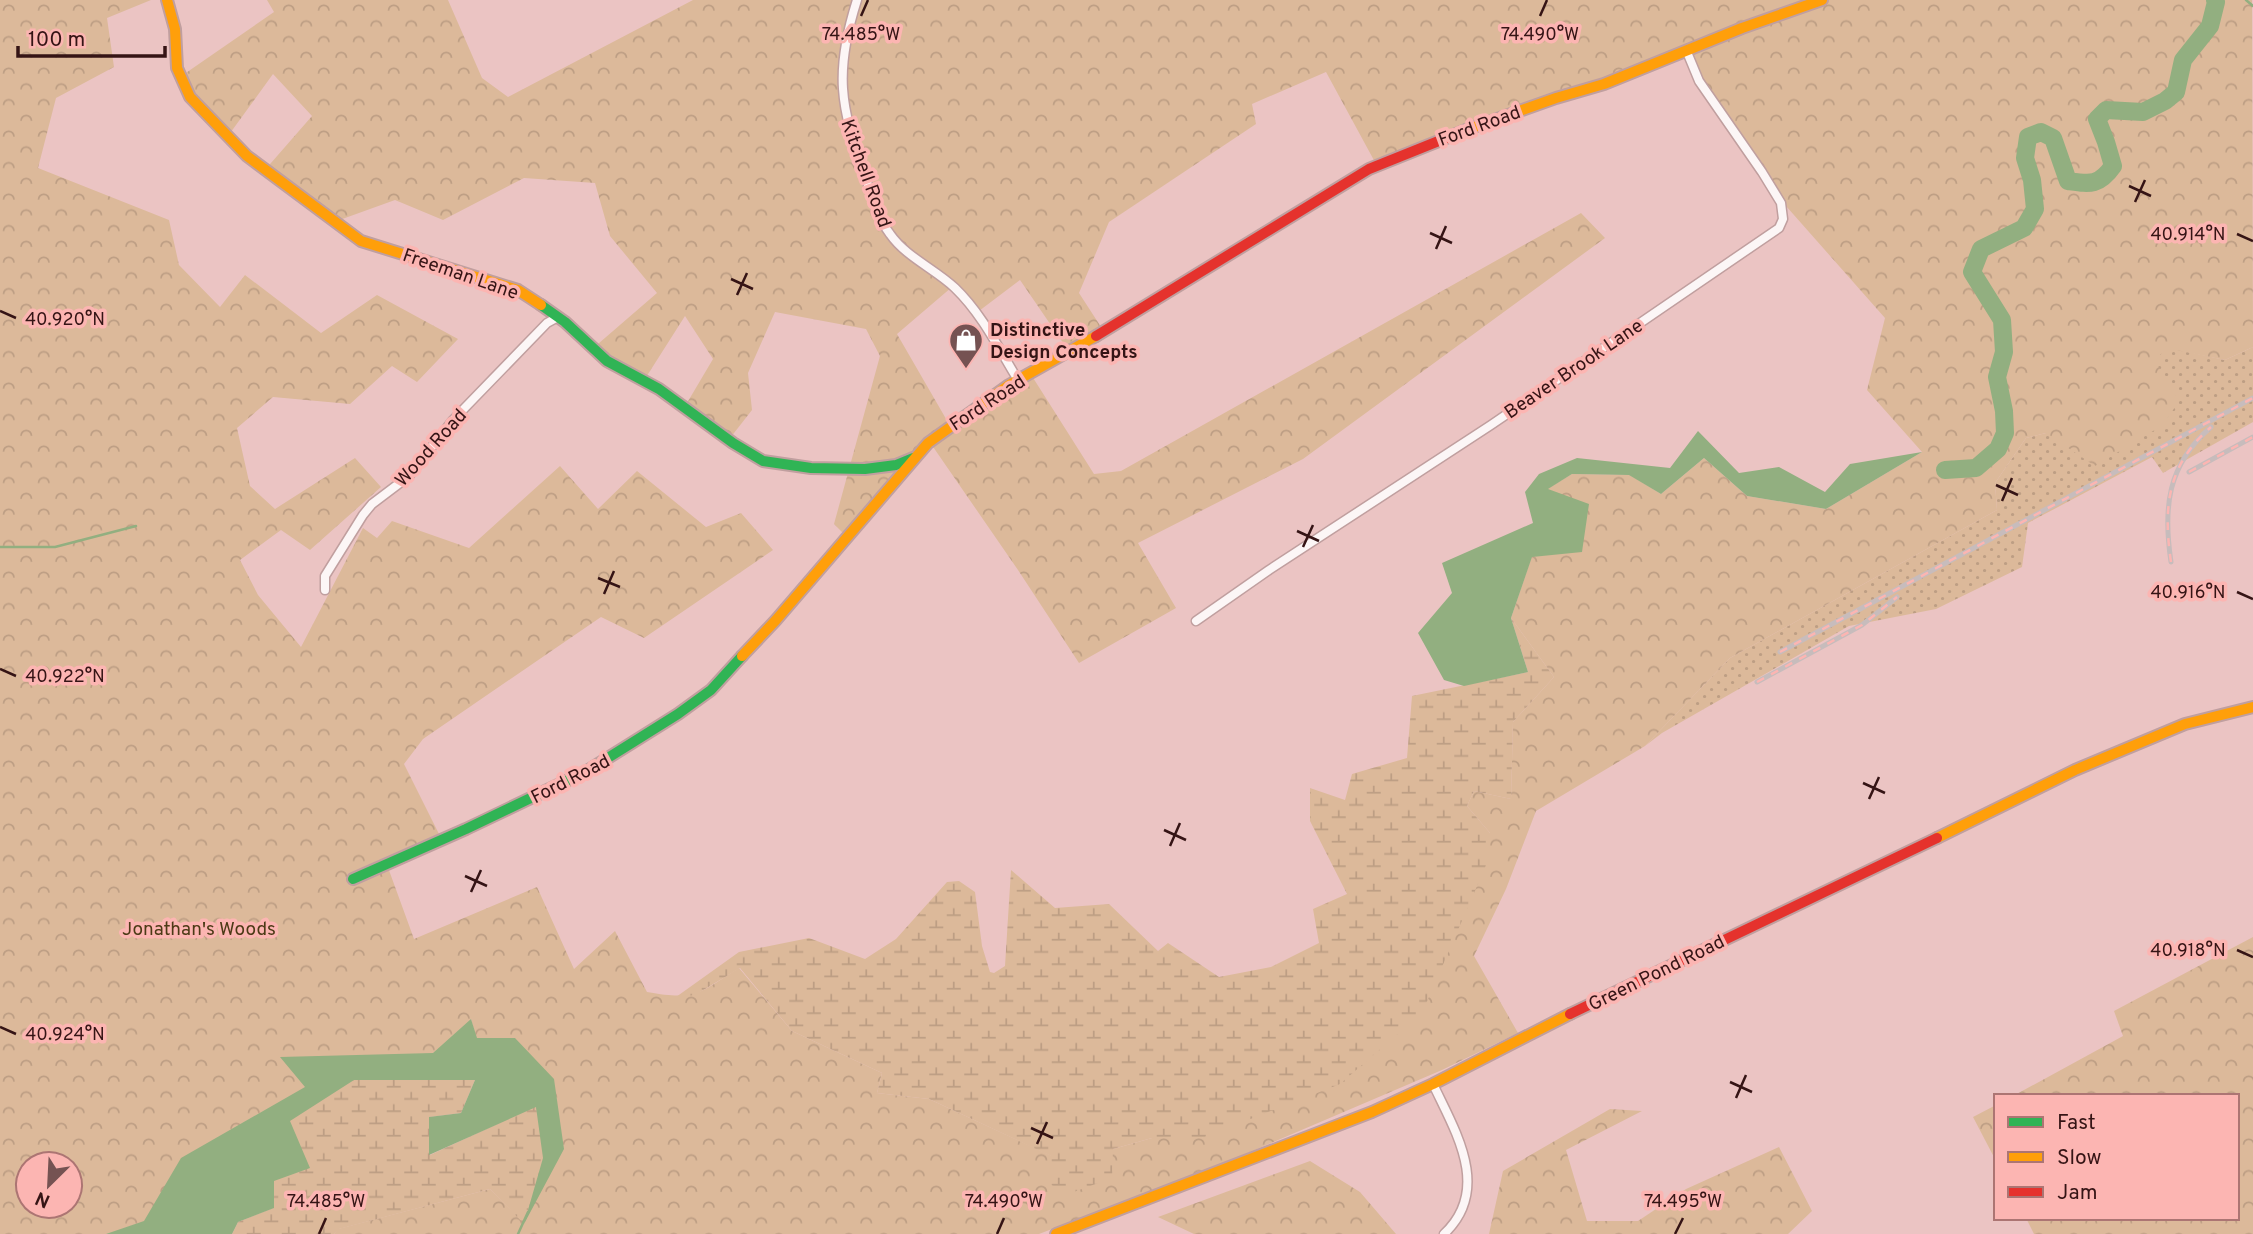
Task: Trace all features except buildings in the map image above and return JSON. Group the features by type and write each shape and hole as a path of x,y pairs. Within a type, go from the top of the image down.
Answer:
{"street":[{"name":"Freeman Lane","path":"167,0 173,18 177,68 190,97 247,156 361,241 517,290 558,317 607,361 659,389 733,443 763,461 811,468 865,469 896,465 916,457"},
{"name":"Kitchell Road","path":"857,0 845,41 842,92 856,151 881,220 900,246 943,277 966,299 1018,380"},
{"name":"Ford Road","path":"353,879 578,776 628,748 678,714 710,690 776,620 928,443 1018,380 1092,338 1369,169 1441,139 1604,84 1742,28 1822,0"},
{"name":"Beaver Brook Lane","path":"1196,621 1779,228 1783,219 1781,203 1699,81 1687,52"},
{"name":"Wood Road","path":"325,590 324,576 372,504 409,476 453,420 490,380 547,323 558,317"},
{"name":"Green Pond Road","path":"1056,1234 1309,1138 1433,1084 1570,1014 2075,770 2185,724 2253,707"},
{"path":"1433,1084 1462,1146 1468,1177 1464,1200 1456,1220 1444,1234"}],"green space":[{"name":"Jonathan's Woods","path":"0,0 151,0 107,18 114,67 56,98 38,168 169,220 179,265 220,307 245,275 321,333 377,295 458,339 417,382 392,366 350,404 273,397 237,428 250,486 275,509 355,458 381,487 310,550 281,530 240,560 258,595 301,647 363,528 377,538 392,521 469,548 560,466 598,509 637,471 706,527 741,513 773,550 644,638 601,617 423,739 404,764 442,840 386,862 414,939 537,887 574,969 615,931 647,992 677,996 697,993 739,968 792,1031 882,1073 877,1093 929,1099 1052,1156 1051,1185 1113,1149 1152,1138 1202,1138 1490,833 1467,806 1474,791 1511,799 1513,722 1554,677 1511,618 1532,556 1547,489 1572,474 1630,475 1661,494 1704,458 1747,496 1826,509 1922,452 1867,390 1885,318 1786,206 1684,50 1376,164 1326,72 1252,104 1256,124 1109,222 1079,293 1103,330 1070,353 1020,280 975,314 952,287 897,334 949,424 1030,373 1094,474 1121,471 1581,213 1605,238 1303,459 1138,543 1176,608 1079,663 929,441 846,536 834,524 880,356 866,329 775,312 748,373 752,410 727,442 684,408 713,359 685,316 643,382 591,350 657,293 610,236 595,183 524,178 443,220 395,200 334,222 264,171 312,116 273,74 228,136 180,77 274,12 267,0 448,0 482,78 508,97 693,0 2252,0 2253,347 2225,360 2166,348 2155,361 2179,401 2163,425 2095,466 2046,433 2026,438 1995,483 1997,510 1730,658 1645,746 1536,811 1506,889 1474,956 1518,1033 1442,1070 1224,1163 1039,1234 334,1234 338,1229 490,1189 524,1223 471,1019 457,1053 215,1234 0,1234"},
{"path":"2166,347 2225,360 2253,347 2253,422 2163,473 2152,457 2028,523 2022,567 1936,609 1849,626 1662,733 1645,746 1730,658 1997,510 1995,483 2026,438 2046,433 2154,361"},
{"path":"1511,618 1554,677 1513,722 1511,799 1474,791 1467,806 1490,833 1487,863 1422,1013 1340,1084 1202,1138 1152,1138 1113,1149 1112,1178 1071,1193 1051,1185 1051,1156 929,1099 877,1093 882,1073 792,1031 740,968 695,995 676,997 739,952 809,938 865,959 896,939 947,882 959,881 975,892 982,946 990,972 994,973 1005,966 1011,870 1055,908 1109,904 1158,951 1168,943 1219,977 1271,967 1319,943 1313,909 1347,894 1310,821 1310,788 1345,800 1352,774 1407,758 1412,696 1528,672"},
{"path":"2253,937 2253,1234 2034,1234 2027,1220 2239,1220 2239,1094 2017,1094 2123,1036 2114,1011"},
{"path":"354,1080 475,1080 461,1113 430,1117 430,1155 536,1106 543,1158 524,1224 490,1189 339,1229 334,1234 232,1234 238,1222 273,1208 274,1181 290,1121"},
{"path":"1994,1106 1994,1157 1973,1117"},
{"path":"1610,1109 1642,1111 1566,1150 1587,1221 1638,1221 1686,1189 1779,1147 1812,1211 1788,1234 1489,1234 1503,1171"},
{"path":"1310,1161 1360,1192 1396,1234 1194,1234 1158,1217"}],"shaded area":[{"path":"1698,431 1739,473 1779,467 1825,492 1850,464 1922,452 1826,509 1747,496 1704,458 1661,494 1629,475 1572,474 1548,489 1589,504 1582,552 1532,557 1511,618 1528,672 1464,686 1444,680 1418,633 1452,593 1442,563 1533,523 1525,492 1539,474 1577,458 1670,468"},
{"path":"471,1019 477,1038 515,1038 554,1079 564,1149 524,1224 543,1158 536,1107 429,1155 429,1117 461,1113 475,1080 354,1080 290,1121 310,1168 274,1181 274,1208 238,1222 232,1234 106,1234 144,1221 181,1158 305,1087 280,1057 433,1053"}],"waterway":[{"path":"1945,470 1976,468 1998,449 2005,433 2004,411 1997,377 2004,352 2002,320 1972,272 1981,249 2024,228 2035,209 2032,180 2025,158 2028,137 2041,132 2053,138 2068,181 2088,183 2103,177 2113,166 2097,119 2106,110 2143,112 2176,92 2183,60 2210,26 2215,0"},
{"path":"2246,0 2253,6"},
{"path":"0,547 55,547 136,526"},
{"path":"518,1234 528,1212"}],"railway":[{"path":"1780,652 2253,398"},
{"path":"2171,562 2168,523 2171,488 2185,457 2196,441 2211,427"},
{"path":"2189,472 2253,437"},
{"path":"1757,682 1862,625 1897,597"}],"traffic: fast":[{"path":"541,305 565,322 607,361 659,389 733,443 763,461 811,468 865,469 896,465 913,458"},
{"path":"353,879 587,771 711,690 742,656"}],"traffic: slow":[{"path":"167,0 175,29 177,68 190,97 247,156 361,241 518,290 541,305"},
{"path":"1466,130 1604,84 1742,28 1822,0"},
{"path":"742,656 928,443 1009,385 1096,336"},
{"path":"1937,838 2075,770 2185,724 2253,707"},
{"path":"1056,1234 1372,1112 1570,1014"}],"traffic: jam":[{"path":"1096,336 1369,169 1466,130"},
{"path":"1570,1014 1937,838"}],"place":[{"name":"Distinctive Design Concepts","path":"966,370"}]}
